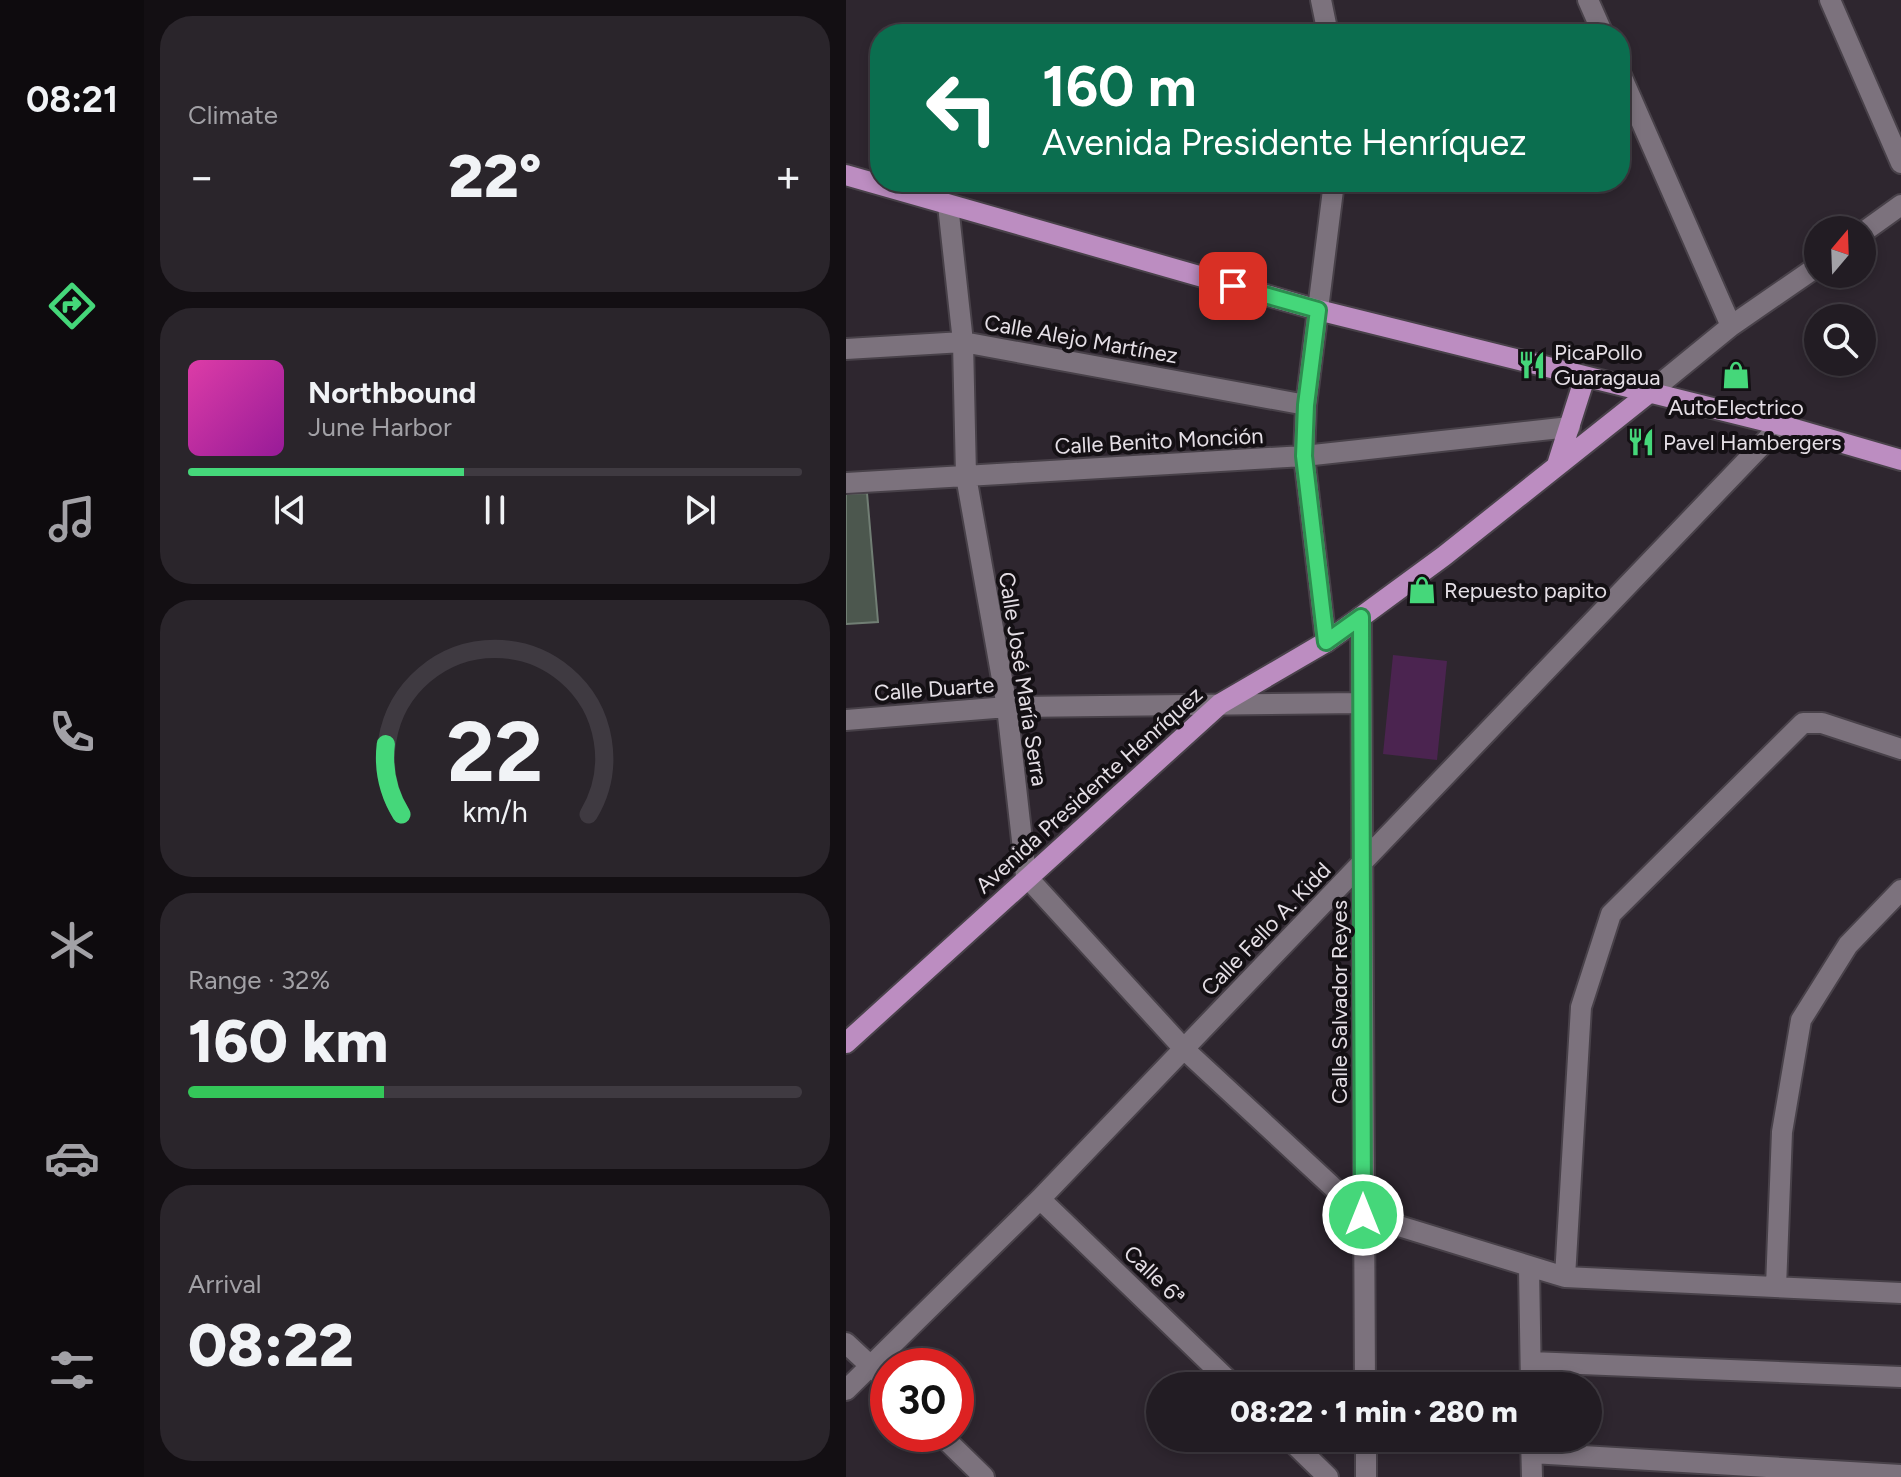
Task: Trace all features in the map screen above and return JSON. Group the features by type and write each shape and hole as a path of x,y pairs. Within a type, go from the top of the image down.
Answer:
{"main road":[{"path":"846,175 870,182"},
{"path":"904,192 1318,310 1781,425 1901,460"},
{"path":"1557,465 1585,377"},
{"name":"Avenida Presidente Henríquez","path":"846,1043 1026,876 1220,704 1326,642 1361,617 1649,393"}],"street":[{"path":"1321,0 1326,24"},
{"path":"1588,0 1599,24"},
{"path":"1830,0 1901,163"},
{"path":"1630,96 1731,326"},
{"path":"1326,642 1304,456 1306,405 1333,192"},
{"name":"Calle José María Serra","path":"948,205 963,342 966,476 1007,707 1026,876"},
{"path":"1876,223 1901,205"},
{"path":"1649,393 1731,326 1804,276"},
{"name":"Calle Alejo Martínez","path":"846,349 963,342 1306,405"},
{"name":"Calle Fello A. Kidd","path":"886,1348 1040,1199 1185,1050 1781,425"},
{"name":"Calle Benito Monción","path":"846,483 1304,456 1570,427"},
{"name":"Calle Salvador Reyes","path":"1361,617 1365,1372"},
{"name":"Calle Duarte","path":"846,720 1007,707 1361,703"},
{"path":"1565,1277 1581,1007 1611,914 1803,723 1822,723 1901,749"},
{"path":"1026,876 1185,1050 1363,1215 1565,1277 1901,1293"},
{"path":"1776,1287 1782,1132 1801,1020 1848,945 1901,890"},
{"name":"Calle 6ª","path":"1040,1199 1219,1372"},
{"path":"1529,1268 1531,1372"},
{"path":"846,1343 870,1364"},
{"path":"1531,1362 1901,1377"},
{"name":"Calle Fello A. Kidd","path":"846,1390 870,1364"},
{"path":"1602,1451 1901,1475"},
{"path":"958,1452 984,1477"},
{"path":"1302,1452 1328,1477"},
{"path":"1366,1452 1366,1477"},
{"path":"1532,1452 1532,1477"}],"shaded area":[{"path":"1393,655 1447,661 1437,760 1383,754"}],"building":[{"path":"867,493 878,622 846,624 846,494"}],"place":[{"name":"PicaPollo Guaragaua","path":"1532,365"},
{"name":"AutoElectrico","path":"1736,375"},
{"name":"Pavel Hambergers","path":"1641,442"},
{"name":"Repuesto papito","path":"1422,590"}],"route":[{"path":"1233,286 1318,310 1306,405 1304,456 1326,642 1361,617 1363,1215"}]}
